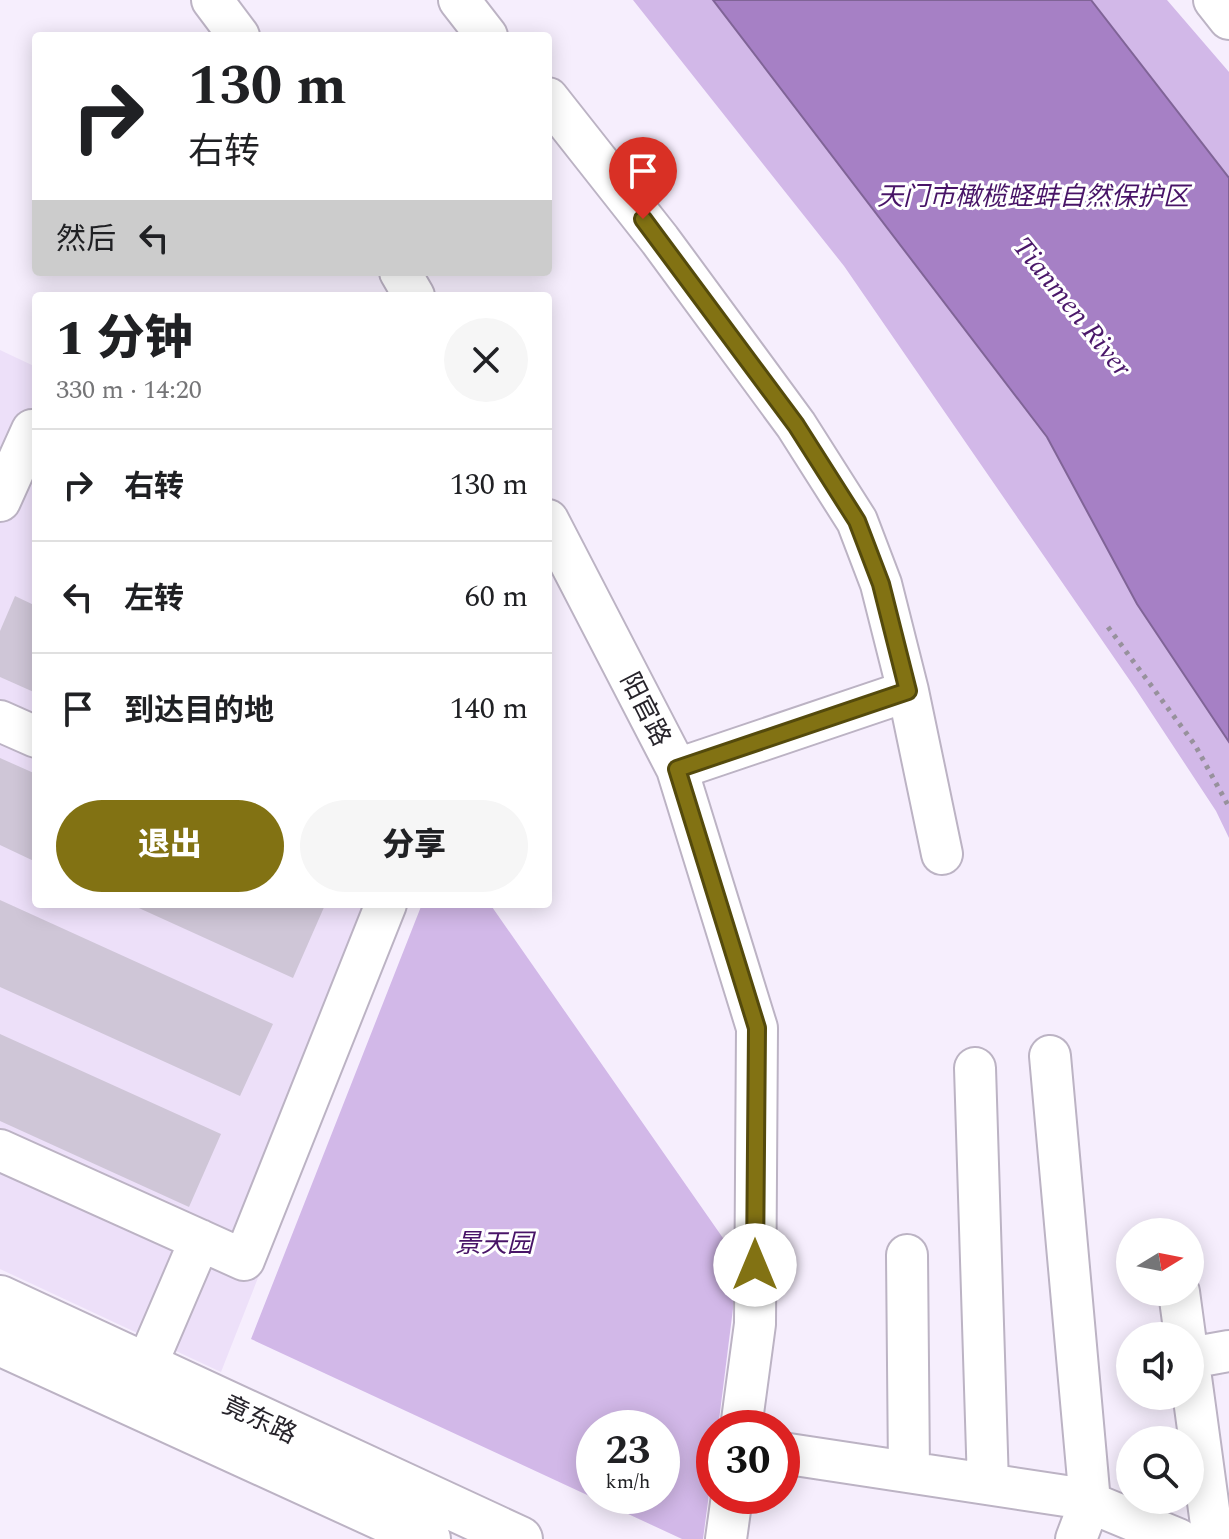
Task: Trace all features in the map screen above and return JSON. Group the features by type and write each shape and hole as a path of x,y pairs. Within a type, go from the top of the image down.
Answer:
{"main road":[{"name":"竟东路","path":"0,1298 520,1539"},
{"name":"竟东路","path":"0,1343 428,1539"}],"street":[{"path":"212,0 236,32"},
{"path":"459,0 484,32"},
{"path":"1214,0 1229,19"},
{"path":"552,103 660,240 796,425 857,521 881,584 908,691 942,854"},
{"path":"0,501 23,426"},
{"name":"阳官路","path":"552,528 677,769 757,1028 755,1324 743,1410"},
{"path":"677,769 908,691"},
{"path":"0,721 32,735"},
{"path":"0,1150 244,1260 384,908"},
{"path":"1050,1056 1090,1502 1076,1539"},
{"path":"975,1068 988,1484"},
{"path":"146,1366 200,1240"},
{"path":"907,1255 909,1472"},
{"path":"1204,1355 1229,1351"},
{"path":"1195,1410 1213,1539"},
{"path":"800,1456 1079,1498 1178,1539"},
{"path":"726,1539 729,1514"}],"path":[{"path":"1108,627 1195,745 1229,807"}],"shaded area":[{"path":"0,350 32,365 32,908 403,908 221,1372 0,1269"}],"green space":[{"name":"天门市橄榄蛏蚌自然保护区","path":"633,0 1167,0 1229,72 1229,838 1216,811 1135,688 844,266"},
{"name":"景天园","path":"420,908 493,908 739,1261 720,1410 696,1410 696,1514 706,1514 703,1539 682,1539 628,1514 680,1514 680,1410 576,1410 576,1490 251,1339"}],"water":[{"name":"天门市橄榄蛏蚌自然保护区","path":"713,0 1091,0 1229,178 1229,742 1137,604 1047,437"}],"building":[{"path":"15,596 32,604 32,691 0,677 0,631"},
{"path":"0,758 32,772 32,860 0,845"},
{"path":"0,900 273,1024 240,1096 0,987"},
{"path":"139,908 324,908 293,978"},
{"path":"0,1034 221,1134 189,1207 0,1121"}],"route":[{"path":"643,219 796,425 857,521 881,584 908,691 677,769 757,1028 755,1265"}],"water label":[{"name":"Tianmen River","path":"1073,306"}]}
